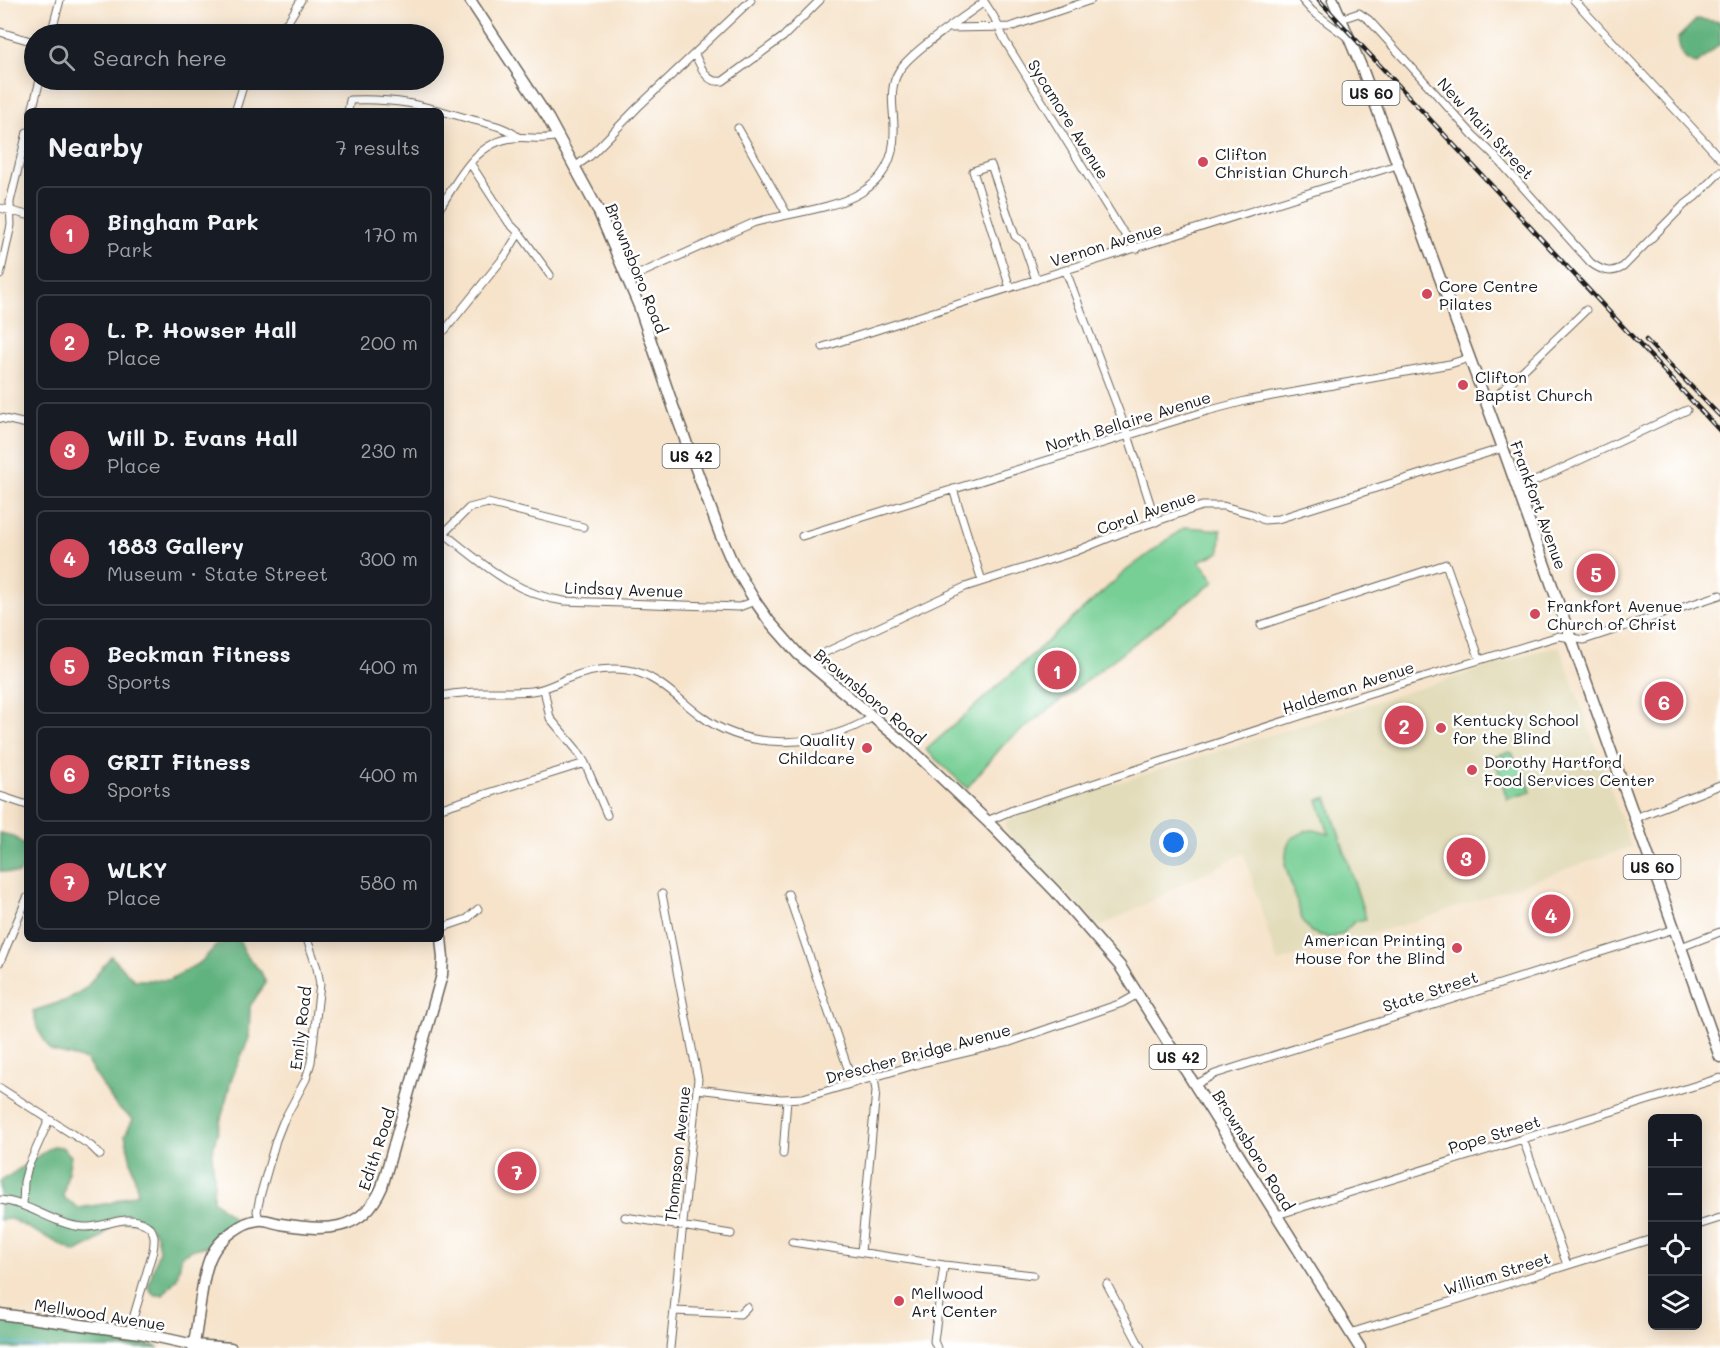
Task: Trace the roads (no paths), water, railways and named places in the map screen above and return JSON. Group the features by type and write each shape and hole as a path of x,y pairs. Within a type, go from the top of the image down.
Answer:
{"main road":[{"name":"Brownsboro Road","path":"470,0 559,136 598,210 628,279 720,534 733,564 755,601 785,641 911,749 987,821 1054,891 1120,966 1360,1348"},
{"name":"Frankfort Avenue","path":"1333,0 1503,448 1720,1057"},
{"name":"Edith Road","path":"259,1220 308,1228 340,1227 358,1218 376,1199 382,1187 442,975 441,942"},
{"path":"194,1347 207,1267 212,1254 225,1237 259,1220"},
{"name":"Mellwood Avenue","path":"0,1314 129,1332 194,1347 231,1348"}],"street":[{"path":"54,24 60,0"},
{"path":"285,24 302,0"},
{"path":"576,166 590,156 751,0"},
{"path":"694,55 709,79 723,81 783,36 820,0"},
{"path":"950,28 1010,27 1091,0"},
{"path":"1302,0 1312,11 1349,39"},
{"path":"1574,0 1720,158"},
{"path":"628,279 731,231 761,220 827,208 865,190 878,179 886,167 893,147 895,129 892,95 898,72 912,56 984,1"},
{"name":"Sycamore Avenue","path":"984,1 998,28 1120,228 1137,249"},
{"name":"New Main Street","path":"1341,19 1359,13 1369,20 1591,263 1600,269 1608,271 1623,267 1720,172"},
{"path":"0,32 24,39"},
{"path":"33,108 37,90"},
{"path":"236,108 242,90"},
{"path":"349,108 350,100 400,100 433,108"},
{"path":"444,111 507,129 518,137"},
{"path":"738,128 787,214"},
{"path":"444,202 470,163 489,146 504,139 518,137 540,140 559,136"},
{"path":"0,275 11,225 10,202 24,144"},
{"path":"470,163 509,223 550,275"},
{"path":"1010,288 973,171 991,165 1015,236 1023,242 1036,280"},
{"name":"Vernon Avenue","path":"823,347 1397,165"},
{"path":"0,208 24,214"},
{"path":"445,330 505,256 519,233"},
{"path":"1066,271 1128,435 1156,522"},
{"path":"1487,405 1586,310"},
{"name":"North Bellaire Avenue","path":"802,536 1245,401 1428,368 1469,358"},
{"path":"1518,489 1687,410"},
{"path":"0,418 24,423"},
{"name":"Coral Avenue","path":"810,664 826,652 982,581 1074,552 1208,505 1223,506 1267,523 1503,448"},
{"path":"953,489 982,581"},
{"path":"444,531 469,508 488,503 584,527"},
{"name":"Lindsay Avenue","path":"444,533 483,566 508,582 531,594 549,599 739,607 755,601"},
{"path":"1261,625 1446,564 1480,660"},
{"name":"Haldeman Avenue","path":"987,821 1367,694 1559,636 1584,640 1720,595"},
{"path":"444,696 475,691 532,691 544,689 580,674 610,669 632,671 649,677 717,727 738,735 768,741 809,740 855,728 873,717"},
{"path":"544,689 550,718 585,763 607,815"},
{"path":"444,807 585,763"},
{"path":"1635,818 1720,785"},
{"path":"0,796 24,804"},
{"name":"Thompson Avenue","path":"662,894 698,1079 670,1348"},
{"path":"788,894 853,1083"},
{"path":"0,962 24,905"},
{"path":"444,927 467,919 478,909"},
{"name":"State Street","path":"1195,1085 1224,1071 1674,928"},
{"path":"1681,947 1720,932"},
{"path":"0,939 8,943"},
{"name":"Emily Road","path":"259,1220 257,1211 276,1140 306,1079 311,1062 320,984 308,942"},
{"name":"Drescher Bridge Avenue","path":"697,1089 787,1099 803,1098 926,1062 1010,1042 1122,1003 1138,994"},
{"path":"861,1252 876,1091 874,1077"},
{"name":"Pope Street","path":"1277,1215 1720,1078"},
{"path":"0,1088 91,1146 100,1155"},
{"path":"783,1154 787,1099"},
{"path":"23,1205 24,1182 28,1167 49,1120"},
{"path":"1523,1139 1567,1265"},
{"path":"0,1200 23,1205 81,1227 131,1220 141,1222 152,1229 155,1240 153,1251 129,1332"},
{"path":"625,1217 731,1234"},
{"path":"1702,1224 1720,1218"},
{"name":"William Street","path":"1350,1333 1648,1241"},
{"path":"792,1242 1033,1275"},
{"path":"937,1348 934,1341 944,1264"},
{"path":"1107,1284 1141,1348"},
{"path":"675,1311 740,1314 747,1307"}],"waterway":[{"path":"0,1342 43,1348"}],"railway":[{"path":"1319,0 1720,431"},
{"path":"1646,340 1720,416"}],"place":[{"name":"Clifton Christian Church","path":"1203,162"},
{"name":"Core Centre Pilates","path":"1427,294"},
{"name":"Clifton Baptist Church","path":"1463,385"},
{"name":"Beckman Fitness","path":"1596,573"},
{"name":"Frankfort Avenue Church of Christ","path":"1535,614"},
{"name":"Bingham Park","path":"1057,670"},
{"name":"GRIT Fitness","path":"1664,701"},
{"name":"L. P. Howser Hall","path":"1404,725"},
{"name":"Kentucky School for the Blind","path":"1441,728"},
{"name":"Quality Childcare","path":"867,748"},
{"name":"Dorothy Hartford Food Services Center","path":"1472,770"},
{"name":"Will D. Evans Hall","path":"1466,857"},
{"name":"1883 Gallery","path":"1551,914"},
{"name":"American Printing House for the Blind","path":"1457,948"},
{"name":"WLKY","path":"517,1171"},
{"name":"Mellwood Art Center","path":"899,1301"}]}
